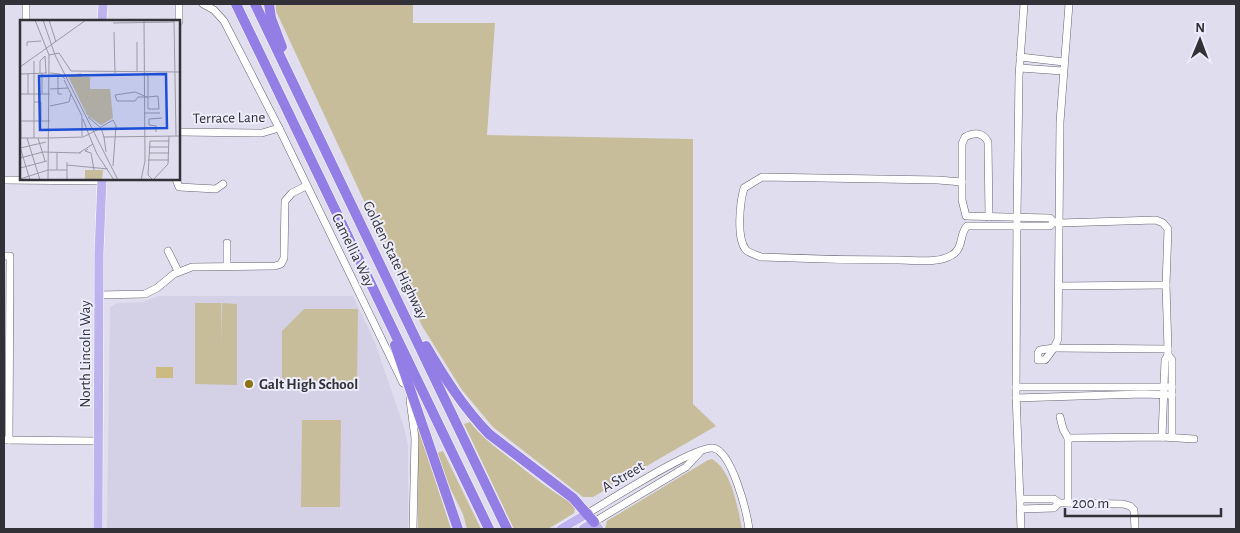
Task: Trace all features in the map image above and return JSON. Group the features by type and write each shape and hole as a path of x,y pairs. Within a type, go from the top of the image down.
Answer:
{"highway":[{"path":"228,4 272,79"},
{"name":"Golden State Highway","path":"236,4 489,529"},
{"name":"Golden State Highway","path":"255,4 508,529"},
{"path":"269,4 271,18 300,97"},
{"path":"385,273 441,372 477,421 489,434 574,498 597,526"},
{"path":"377,294 458,529"}],"main road":[{"path":"102,20 103,4"},
{"name":"North Lincoln Way","path":"98,529 99,295 102,180"},
{"name":"A Street","path":"561,529 588,513"},
{"name":"A Street","path":"583,529 597,526"}],"street":[{"path":"26,4 26,20"},
{"path":"179,4 179,20"},
{"name":"Camellia Way","path":"203,4 214,10 224,21 279,128 400,375 410,401 415,438 413,529"},
{"path":"1022,529 1016,387 1020,57 1024,4"},
{"path":"1069,4 1060,122 1057,222 1058,339 1054,348 1168,352"},
{"path":"1020,57 1064,62"},
{"path":"1020,68 1063,71"},
{"name":"Terrace Lane","path":"180,132 262,133 279,128"},
{"path":"989,217 988,142 982,134 975,133 965,137 962,144 962,200 966,216 989,217 1050,218 1057,222"},
{"path":"962,182 762,177 744,188 740,202 741,239 747,250 760,257 936,260 952,255 961,245 964,229 967,226 1050,226 1057,222 1156,220 1163,223 1168,228 1166,285 1168,352 1165,360 1168,387 1172,395 1172,437"},
{"path":"4,180 102,180"},
{"path":"176,180 178,187 185,189 216,189 223,184"},
{"path":"99,295 145,294 157,288 178,271 192,267 275,266 281,264 284,258 285,201 292,193 306,186"},
{"path":"227,243 227,266"},
{"path":"168,251 178,271"},
{"path":"7,256 6,440 98,441"},
{"path":"1059,286 1166,285"},
{"path":"1016,387 1168,387"},
{"path":"1162,437 1164,395 1168,387"},
{"path":"1016,398 1073,395 1172,395"},
{"path":"1060,417 1063,430 1068,438 1068,503"},
{"path":"1068,438 1172,437 1194,439"},
{"name":"A Street","path":"588,513 684,457 712,448 718,450 722,455 738,484 747,514 749,529"},
{"name":"A Street","path":"597,526 686,467 700,451"},
{"path":"1021,500 1054,499 1059,503 1123,504 1130,506 1134,510 1135,529"},
{"path":"1021,509 1054,508 1059,503"}],"shaded area":[{"path":"276,4 413,4 413,23 495,23 487,135 693,139 693,404 716,426 593,497 583,497 493,427 462,390 422,326 276,11"},
{"name":"Galt High School","path":"158,296 353,296 375,343 403,424 408,445 408,529 107,529 110,307 117,303 143,302"},
{"path":"195,303 221,303 221,344 222,303 237,304 237,385 195,384"},
{"path":"304,309 358,309 357,383 282,383 282,331"},
{"path":"156,367 173,367 173,378 156,378"},
{"path":"414,415 451,529 418,529 418,452"},
{"path":"302,420 341,420 340,507 301,507"},
{"path":"470,422 497,449 544,485 573,504 575,507 574,513 548,529 514,529 464,424"},
{"path":"443,451 481,529 467,529 463,514 450,488 437,453"},
{"path":"712,459 719,464 729,481 736,501 742,529 605,529 607,521"}],"place":[{"name":"Galt High School","path":"249,384"}]}
